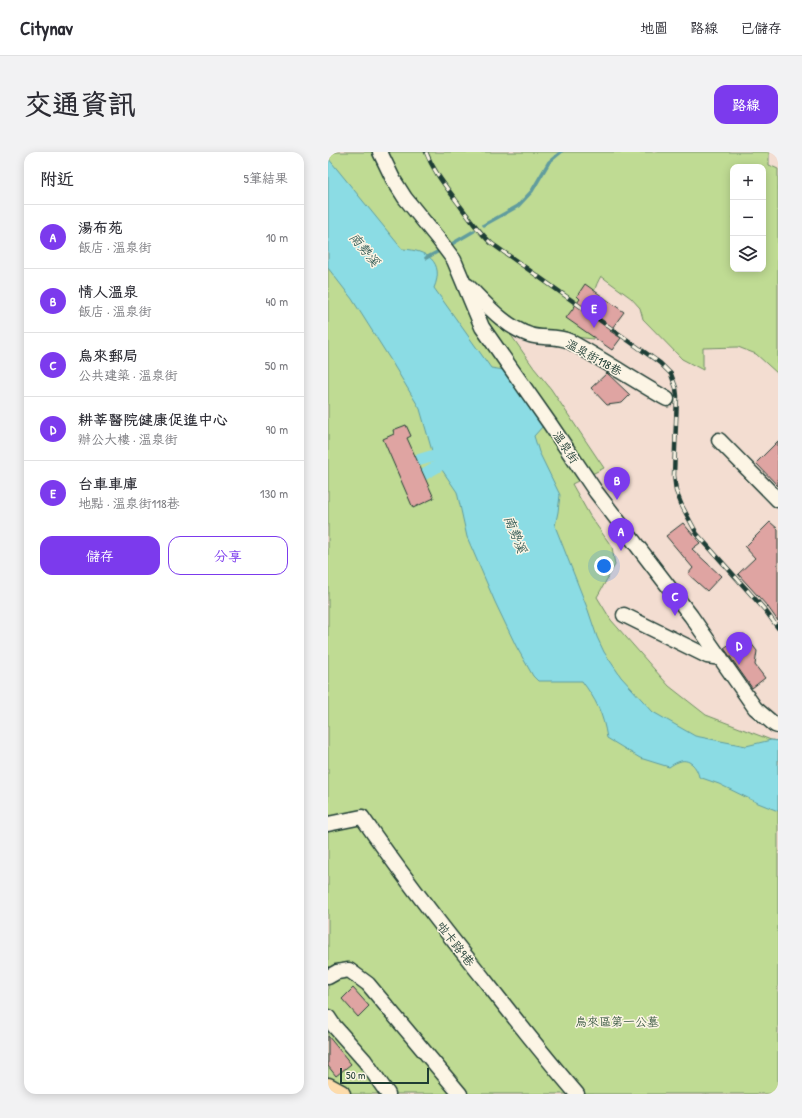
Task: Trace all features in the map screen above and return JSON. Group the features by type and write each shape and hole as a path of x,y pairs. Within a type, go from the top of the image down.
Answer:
{"main road":[{"path":"328,1087 341,1094"}],"street":[{"name":"溫泉街","path":"380,152 393,179 405,198 450,255 482,327 596,492 686,610 756,708 778,726"},
{"name":"溫泉街118巷","path":"463,282 491,309 514,328 531,336 548,336 567,340 666,399"},
{"path":"719,440 778,500"},
{"path":"624,615 707,656 721,658"},
{"name":"啦卡路9巷","path":"328,824 362,817 430,912 545,1057 578,1094"},
{"path":"328,977 337,972 349,970 368,984 460,1094"},
{"path":"328,1017 334,1026 365,1061 388,1094"}],"green space":[{"name":"烏來區第一公墓","path":"328,152 769,152 769,165 778,169 778,374 756,354 738,347 703,348 703,370 682,359 643,319 640,308 631,298 601,276 594,291 592,306 591,314 593,339 547,334 499,318 534,368 551,389 604,468 572,484 590,516 612,547 615,565 597,597 611,620 669,686 706,715 771,740 778,741 778,1094 328,1094"}],"water":[{"name":"南勢溪","path":"328,158 402,249 419,252 432,259 437,271 437,279 434,288 491,368 504,370 543,426 534,436 539,452 560,495 555,526 597,637 604,652 621,677 653,712 695,736 746,746 771,740 778,741 778,811 719,784 699,777 692,764 689,762 682,761 669,767 640,758 607,738 598,707 582,681 538,681 533,676 516,646 495,602 467,537 457,492 434,458 420,409 352,299 328,268"}],"building":[{"path":"585,284 624,312 610,331 621,338 612,350 566,318 580,299 577,296"},
{"path":"607,373 630,395 622,403 607,405 591,388"},
{"path":"406,425 411,436 407,438 434,498 413,508 383,439 394,434 393,430"},
{"path":"778,441 778,486 756,463"},
{"path":"770,522 778,529 778,621 768,607 738,574 755,558 745,547"},
{"path":"683,523 700,543 692,549 721,576 707,591 688,574 693,568 666,536"},
{"path":"744,634 757,651 755,665 765,678 752,688 724,648"},
{"path":"353,988 369,1006 358,1017 342,999"},
{"path":"328,1036 351,1064 336,1076 328,1066"}],"waterway":[{"path":"484,225 518,206 532,191 549,162 561,152"},
{"path":"450,245 474,231"},
{"path":"426,258 439,251"},
{"path":"406,464 449,451"},
{"path":"412,481 452,458"}],"railway":[{"path":"426,152 435,171 447,188 477,228 491,243 660,363 671,374 677,396 674,475 676,491 682,506 697,534 765,610 778,628"}],"place":[{"name":"台車車庫","path":"594,328"},
{"name":"情人溫泉","path":"617,500"},
{"name":"湯布苑","path":"621,551"},
{"name":"烏來郵局","path":"675,616"},
{"name":"耕莘醫院健康促進中心","path":"739,665"}]}
